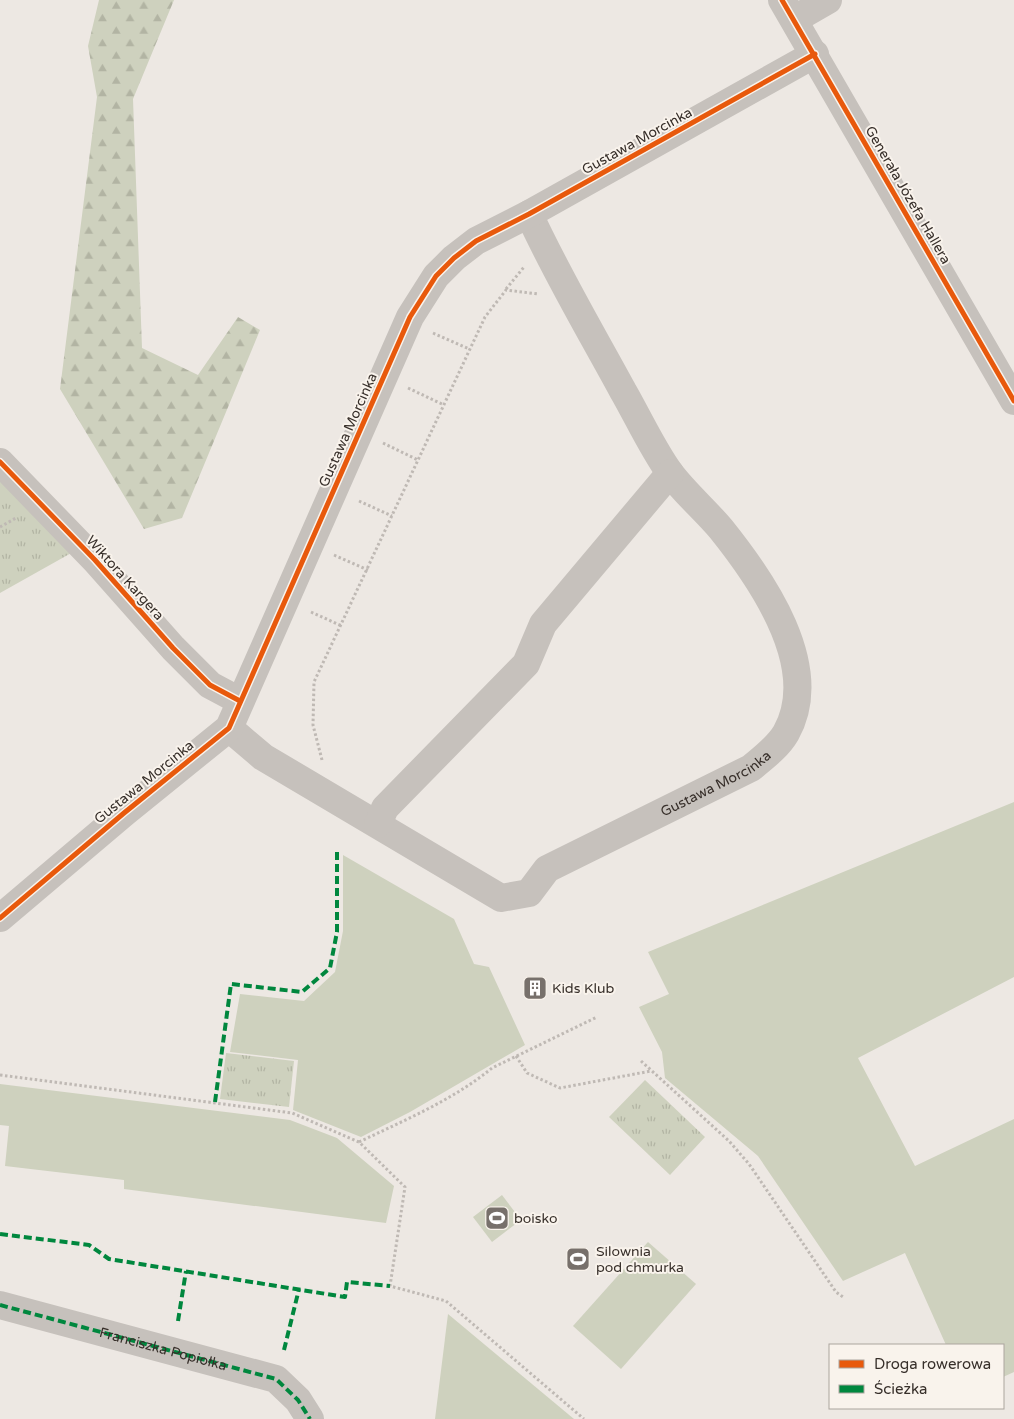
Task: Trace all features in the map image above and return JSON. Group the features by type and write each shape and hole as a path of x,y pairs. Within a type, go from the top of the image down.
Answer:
{"street":[{"path":"788,10 828,0"},
{"name":"Generała Józefa Hallera","path":"788,10 1004,362 1014,401"},
{"name":"Gustawa Morcinka","path":"3,909 229,728 410,317 422,296 454,258 476,241 529,214 815,54"},
{"name":"Gustawa Morcinka","path":"229,728 263,757 501,898 529,894 548,868 751,768 767,755 785,734 794,714 796,690 793,658 787,632 774,605 721,529 670,472 567,291 529,214"},
{"name":"Wiktora Kargera","path":"0,462 95,560 210,685 240,701"},
{"path":"378,824 385,808 526,664 544,624 670,472"},
{"name":"Franciszka Popiołka","path":"0,1305 276,1379 298,1400 310,1419"}],"path":[{"path":"323,762 313,724 314,682 342,626 485,317 506,290 554,297 567,291"},
{"path":"424,330 469,349"},
{"path":"400,384 444,404"},
{"path":"375,440 418,460"},
{"path":"358,500 392,516"},
{"path":"325,552 368,570"},
{"path":"309,611 342,626"},
{"path":"359,1142 438,1104 477,1080 492,1068 597,1017"},
{"path":"516,1056 527,1073 560,1088 651,1071"},
{"path":"641,1061 729,1141 749,1164 836,1292 843,1297"},
{"path":"0,1075 292,1113 359,1142 405,1188 390,1286 446,1301 584,1419"}],"green space":[{"path":"99,0 174,0 133,99 142,348 198,375 238,317 260,330 182,518 144,529 60,389 97,97 88,46"},
{"path":"0,479 73,552 0,593"},
{"path":"1014,802 1014,977 858,1058 915,1166 1014,1119 1014,1372 1004,1377 1004,1344 946,1344 905,1253 843,1281 758,1156 665,1078 662,1052 639,1007 669,994 648,952"},
{"path":"343,855 454,919 474,964 489,967 525,1045 410,1112 361,1137 293,1110 298,1060 230,1052 240,994 304,1001 335,972 343,931"},
{"path":"226,1053 294,1061 289,1107 220,1099"},
{"path":"645,1080 705,1137 670,1175 609,1117"},
{"path":"0,1084 290,1120 337,1138 394,1186 386,1223 124,1189 124,1180 5,1166 9,1126 0,1125"},
{"name":"boisko","path":"502,1195 521,1220 492,1242 473,1217"},
{"path":"648,1242 696,1284 621,1369 573,1326"},
{"path":"448,1314 574,1419 435,1419"}],"marked path":[{"path":"215,1102 231,984 302,992 330,968 337,932 337,848"},
{"path":"0,1234 89,1245 109,1259 345,1297 347,1282 390,1286"},
{"path":"178,1321 186,1271"},
{"path":"284,1350 299,1289"},
{"path":"0,1305 276,1379 298,1400 310,1419"}],"cycle path":[{"path":"782,0 1014,401"},
{"path":"0,918 124,813 229,728 410,317 436,276 454,258 476,241 529,214 815,54"},
{"path":"0,462 95,560 173,648 210,685 240,701"}],"place":[{"name":"Kids Klub","path":"535,988"},
{"name":"boisko","path":"497,1218"},
{"name":"Silownia pod chmurka","path":"578,1259"}]}
